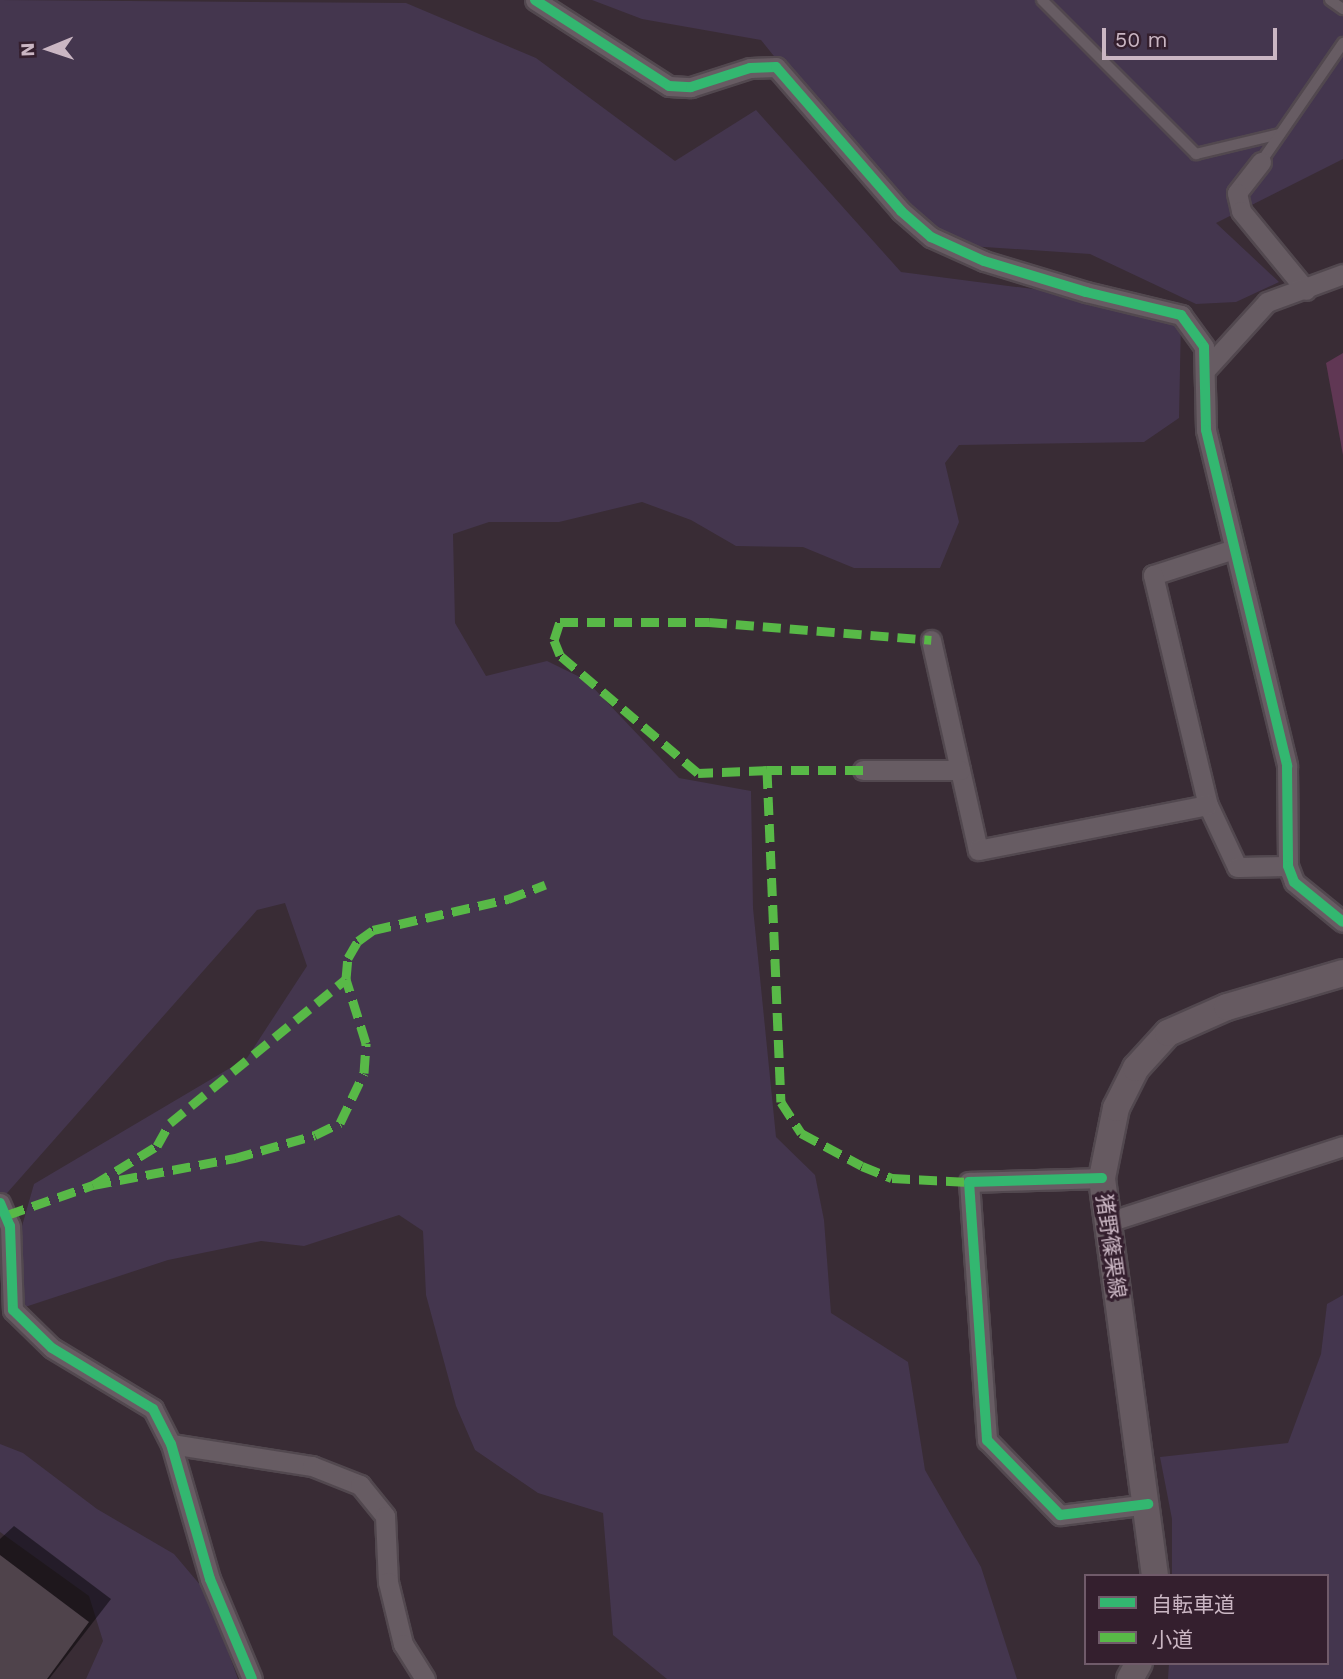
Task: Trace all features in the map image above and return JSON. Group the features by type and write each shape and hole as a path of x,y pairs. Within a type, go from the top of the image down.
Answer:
{"main road":[{"name":"猪野篠栗線","path":"1155,1574 1148,1504 1102,1178 1116,1108 1136,1068 1168,1033 1227,1007 1343,973"}],"street":[{"path":"535,0 669,86 691,87 750,68 776,67 901,211 931,237 984,261 1086,292 1181,314 1204,347 1208,368 1206,430 1287,766 1288,866 1294,882 1343,922"},
{"path":"1261,162 1237,193 1241,211 1306,290"},
{"path":"1208,368 1266,302 1306,290 1343,274"},
{"path":"1234,550 1153,575 1208,805 1237,867 1288,866"},
{"path":"932,640 978,850 1208,805"},
{"path":"863,770 960,770"},
{"path":"1108,1222 1343,1146"},
{"path":"1102,1178 970,1182 987,1440 1059,1515 1148,1504"},
{"path":"0,1203 10,1226 13,1310 52,1348 153,1409 172,1444 210,1579 252,1679"},
{"path":"172,1444 312,1466 360,1485 385,1516 394,1607 403,1644 425,1679"}],"lane":[{"path":"1042,0 1196,154 1280,134"},
{"path":"1330,0 1343,9"},
{"path":"1261,162 1343,43"}],"shaded area":[{"path":"0,0 406,3 536,58 675,161 756,110 901,272 1164,306 1181,319 1179,418 1144,442 959,445 945,463 959,522 940,568 854,568 803,547 736,546 691,520 642,502 559,522 489,522 453,534 455,623 486,676 547,661 586,680 679,778 751,791 753,908 776,1137 815,1175 824,1220 831,1313 908,1362 925,1470 981,1567 1017,1679 667,1679 613,1635 603,1513 538,1493 475,1450 456,1406 426,1295 423,1231 399,1215 304,1246 261,1241 168,1260 22,1308 16,1247 34,1184 247,1058 307,966 285,903 257,910 0,1201"},
{"path":"592,0 1343,0 1343,159 1216,223 1279,282 1236,302 1196,304 1090,254 924,243 761,40 642,19"},
{"path":"1343,353 1343,455 1326,363"},
{"path":"1343,1295 1343,1679 1168,1679 1169,1665 1329,1665 1329,1574 1172,1574 1172,1519 1160,1457 1288,1443 1321,1354 1327,1304"},
{"path":"0,1444 23,1453 97,1509 174,1554 207,1593 238,1679 86,1679 103,1641 89,1596 0,1532"}],"building":[{"path":"0,1555 89,1622 47,1679 0,1679"}],"marked path":[{"path":"767,770 698,773 560,655 554,640 560,622 709,622 931,640"},
{"path":"863,770 767,770 781,1102 801,1133 862,1166 892,1178 969,1182"},
{"path":"93,1185 235,1158 315,1135 340,1123 364,1073 366,1043 346,979 348,958 358,941 373,930 508,899 545,885"},
{"path":"7,1215 93,1185 157,1146 170,1123 346,979"}],"cycle path":[{"path":"535,0 669,86 691,87 750,68 776,67 901,211 931,237 984,261 1086,292 1181,315 1204,347 1206,430 1287,766 1288,866 1294,882 1343,922"},
{"path":"1102,1178 969,1182 987,1440 1060,1515 1148,1504"},
{"path":"0,1203 10,1226 13,1310 52,1348 153,1409 171,1444 210,1579 252,1679"}]}
